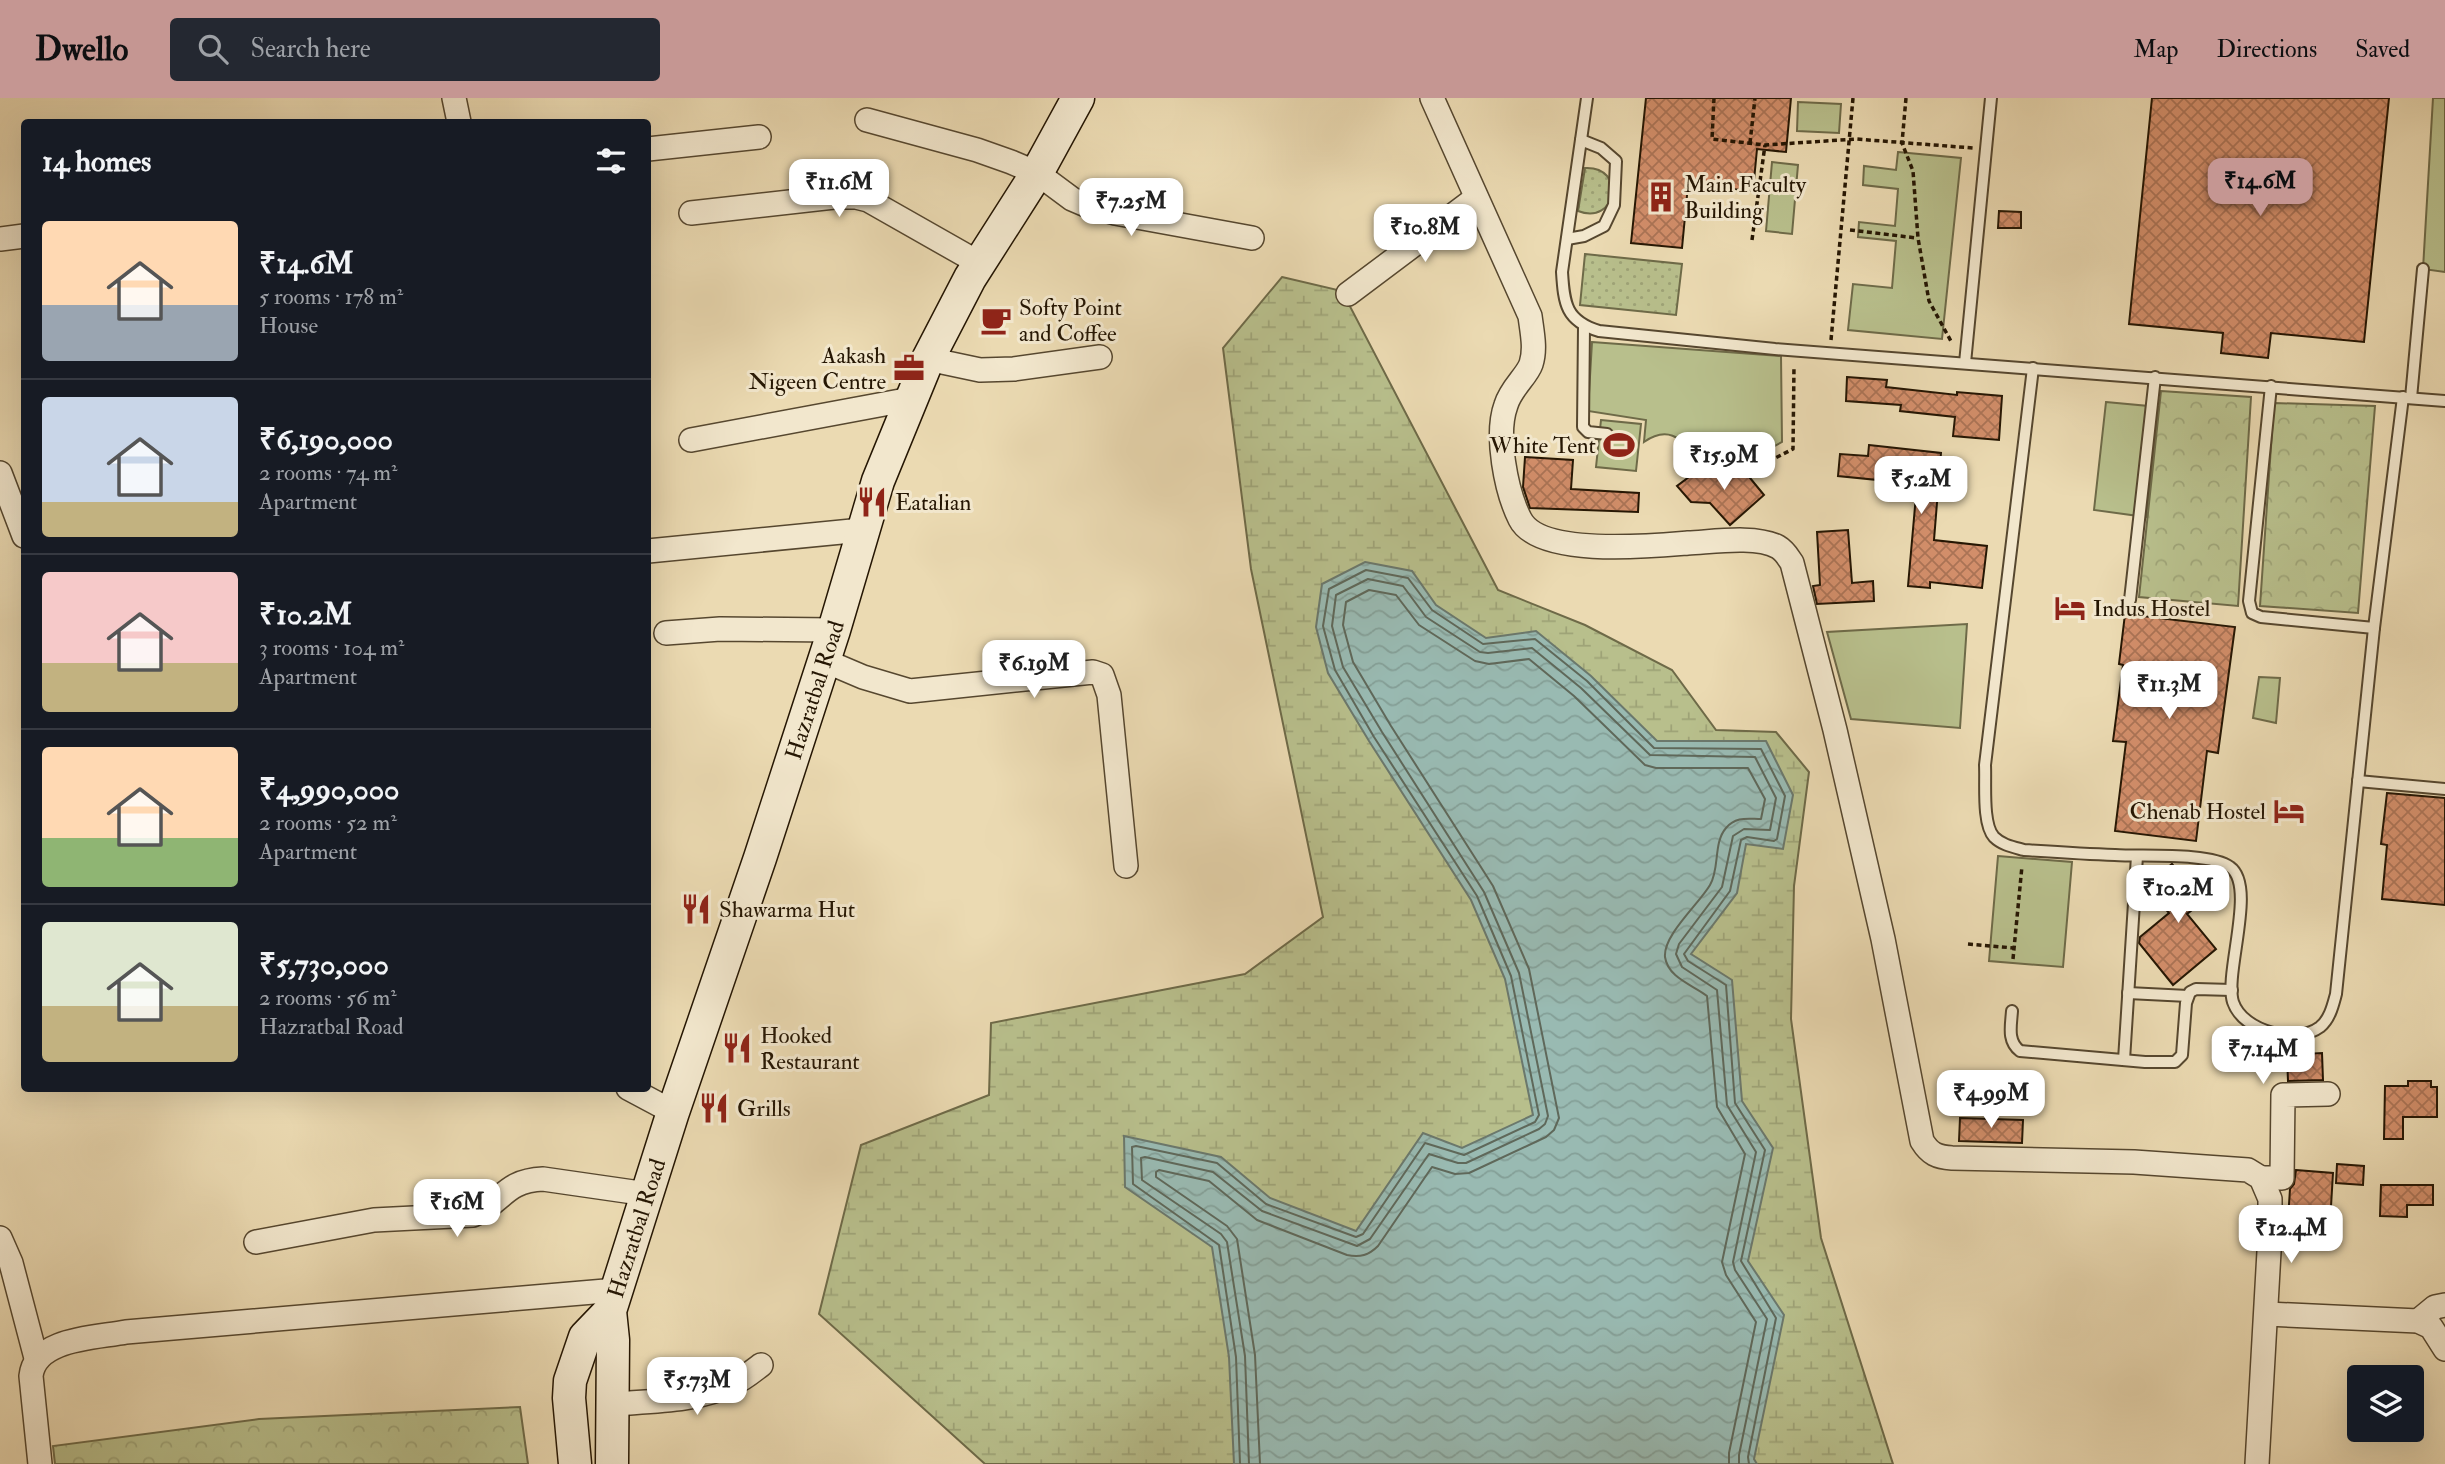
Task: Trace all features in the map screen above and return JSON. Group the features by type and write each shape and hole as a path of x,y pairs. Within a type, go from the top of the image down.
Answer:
{"main road":[{"name":"Hazratbal Road","path":"612,1464 613,1300 834,630 878,481 928,359 979,263 1037,173 1078,98"},
{"name":"Hazratbal Road","path":"575,1464 570,1381 585,1337 613,1300"}],"street":[{"path":"454,98 458,119"},
{"path":"1432,98 1530,316 1534,344 1531,366 1516,384 1505,406 1502,434 1504,467 1521,522 1533,535 1553,542 1589,546 1756,542 1777,546 1786,553 1792,563 1835,730 1883,939 1922,1141 1928,1151 1937,1157 1952,1158 2230,1168 2248,1170 2262,1178 2282,1178 2283,1095 2328,1094"},
{"path":"867,120 977,150 1037,173 1086,205 1115,213 1252,238"},
{"path":"651,149 759,138"},
{"path":"691,213 834,197 856,197 877,205 979,263"},
{"path":"1348,294 1476,198"},
{"path":"0,239 21,236"},
{"path":"928,359 980,370 1014,369 1100,357"},
{"path":"691,440 911,399"},
{"path":"0,473 21,528"},
{"path":"651,551 862,530"},
{"path":"666,634 720,629 834,630"},
{"path":"823,660 863,677 910,691 1093,672 1102,675 1109,695 1126,866"},
{"path":"636,1092 673,1112"},
{"path":"2257,1464 2267,1314 2270,1199 2262,1178"},
{"path":"256,1242 374,1220 473,1215 488,1209 504,1191 531,1180 543,1179 647,1194"},
{"path":"0,1238 11,1263 36,1359"},
{"path":"40,1464 31,1376 36,1359 49,1348 126,1332 613,1300"},
{"path":"2418,1321 2435,1307 2445,1305"},
{"path":"2267,1314 2418,1321 2431,1327 2445,1349"},
{"path":"612,1404 673,1400 703,1394 735,1383 761,1365"}],"lane":[{"path":"1587,98 1563,272 1563,296 1570,314 1584,327 1599,331 1795,350 2445,401"},
{"path":"1965,363 1991,98"},
{"path":"1567,239 1584,236 1604,226 1614,205 1616,161 1601,148 1581,140"},
{"path":"2033,368 1985,765 1987,823 1992,835 2004,845 2024,850 2197,858 2226,864 2234,869 2240,890 2240,918 2232,990 2234,1002 2240,1014 2258,1029 2283,1034 2302,1034 2320,1027 2331,1013 2336,994 2374,628 2423,269"},
{"path":"1584,327 1583,427 1588,432 1607,434"},
{"path":"2130,600 2155,377"},
{"path":"2271,386 2249,601 2252,613 2261,617 2374,628"},
{"path":"2358,781 2445,789"},
{"path":"2124,1060 2137,856"},
{"path":"2012,1011 2011,1039 2013,1046 2020,1051 2166,1063 2180,1060 2183,1051 2188,996 2196,989 2232,990"},
{"path":"2129,993 2188,996"}],"path":[{"path":"1714,98 1712,139 1765,145 1850,139 1986,149"},
{"path":"1750,143 1755,98"},
{"path":"1829,352 1853,98"},
{"path":"1906,98 1902,143 1913,171 1918,238 1929,301 1965,363"},
{"path":"1752,240 1765,145"},
{"path":"1850,230 1918,238"},
{"path":"1746,473 1793,449 1795,350"},
{"path":"2013,959 2024,850"},
{"path":"1968,944 2014,948"}],"green space":[{"path":"2433,98 2445,98 2445,272 2423,269"},
{"path":"1798,102 1841,104 1839,133 1797,131"},
{"path":"1898,152 1961,158 1942,339 1848,330 1853,284 1892,288 1896,241 1858,237 1859,222 1895,226 1898,189 1863,185 1864,166 1896,170"},
{"path":"1772,162 1798,165 1792,234 1766,231"},
{"path":"1585,168 1598,170 1607,176 1612,185 1608,203 1601,210 1591,213 1578,211"},
{"path":"1585,254 1682,264 1676,315 1580,305"},
{"path":"1282,277 1342,291 1498,590 1585,625 1672,670 1716,730 1776,732 1809,772 1794,886 1791,1019 1821,1238 1893,1464 985,1464 819,1314 861,1145 989,1095 991,1023 1245,974 1323,917 1251,569 1223,348"},
{"path":"1592,342 1781,356 1782,442 1749,460 1736,449 1714,464 1686,461 1682,444 1678,439 1666,434 1644,442 1646,420 1588,411"},
{"path":"2161,391 2251,397 2238,606 2139,597"},
{"path":"2106,402 2159,407 2146,517 2094,510"},
{"path":"2274,403 2375,406 2358,613 2260,606"},
{"name":"White Tent","path":"1601,420 1641,424 1636,471 1596,467"},
{"path":"1967,624 1960,728 1851,719 1827,632"},
{"path":"2259,677 2280,678 2276,723 2253,718"},
{"path":"1998,856 2072,862 2063,967 1989,961"},
{"path":"520,1407 528,1464 55,1464 53,1446 259,1419"}],"water":[{"path":"1365,562 1412,571 1436,605 1486,638 1536,631 1591,676 1657,741 1766,741 1793,795 1783,849 1746,844 1737,893 1691,954 1732,980 1742,1101 1773,1148 1748,1261 1784,1315 1754,1459 1757,1464 1234,1464 1229,1357 1212,1247 1125,1187 1124,1136 1221,1157 1270,1198 1356,1231 1423,1133 1462,1148 1533,1115 1505,979 1471,900 1328,673 1316,627 1322,584"}],"building":[{"name":"Main Faculty Building","path":"1646,98 1791,98 1786,152 1757,149 1753,191 1688,185 1682,248 1631,243"},
{"path":"2152,98 2389,98 2364,342 2271,333 2268,358 2221,353 2223,333 2129,324"},
{"path":"1999,211 2021,212 2021,228 1998,228"},
{"path":"1847,377 1887,380 1886,387 1957,395 1957,392 2002,396 1999,440 1953,436 1955,417 1900,411 1901,405 1846,401"},
{"path":"1869,445 1941,453 1934,540 1987,546 1982,588 1930,582 1930,588 1908,586 1917,484 1838,476 1840,454 1868,456"},
{"path":"1525,457 1573,460 1571,489 1639,493 1638,512 1530,508 1523,487"},
{"path":"1736,461 1764,495 1730,525 1710,503 1691,502 1677,486 1693,474 1720,475"},
{"path":"1848,530 1852,583 1873,581 1874,601 1817,604 1813,586 1820,585 1817,532"},
{"path":"2125,614 2235,627 2218,753 2207,751 2196,841 2115,831 2126,742 2113,741 2123,665 2119,664"},
{"path":"2387,793 2445,798 2445,905 2382,899 2387,845 2381,844"},
{"path":"2172,864 2186,881 2198,871 2215,892 2187,914 2216,949 2173,985 2139,943 2140,937 2169,913 2146,885"},
{"path":"2322,1053 2323,1080 2288,1081 2287,1055"},
{"path":"2408,1081 2431,1081 2431,1087 2437,1087 2437,1117 2403,1117 2403,1139 2384,1139 2385,1086 2408,1086"},
{"path":"1960,1118 2023,1120 2022,1143 1959,1141"},
{"path":"2337,1164 2364,1166 2363,1185 2336,1183"},
{"path":"2296,1170 2333,1173 2330,1223 2288,1220 2290,1189 2294,1184"},
{"path":"2381,1185 2433,1185 2433,1205 2407,1205 2407,1217 2380,1216"}],"place":[{"name":"Main Faculty Building","path":"1661,197"},
{"name":"Softy Point and Coffee","path":"996,320"},
{"name":"Aakash Nigeen Centre","path":"909,368"},
{"name":"White Tent","path":"1619,445"},
{"name":"Eatalian","path":"872,502"},
{"name":"Indus Hostel","path":"2070,608"},
{"name":"Chenab Hostel","path":"2289,811"},
{"name":"Shawarma Hut","path":"696,909"},
{"name":"Hooked Restaurant","path":"737,1048"},
{"name":"Grills","path":"714,1108"}]}
